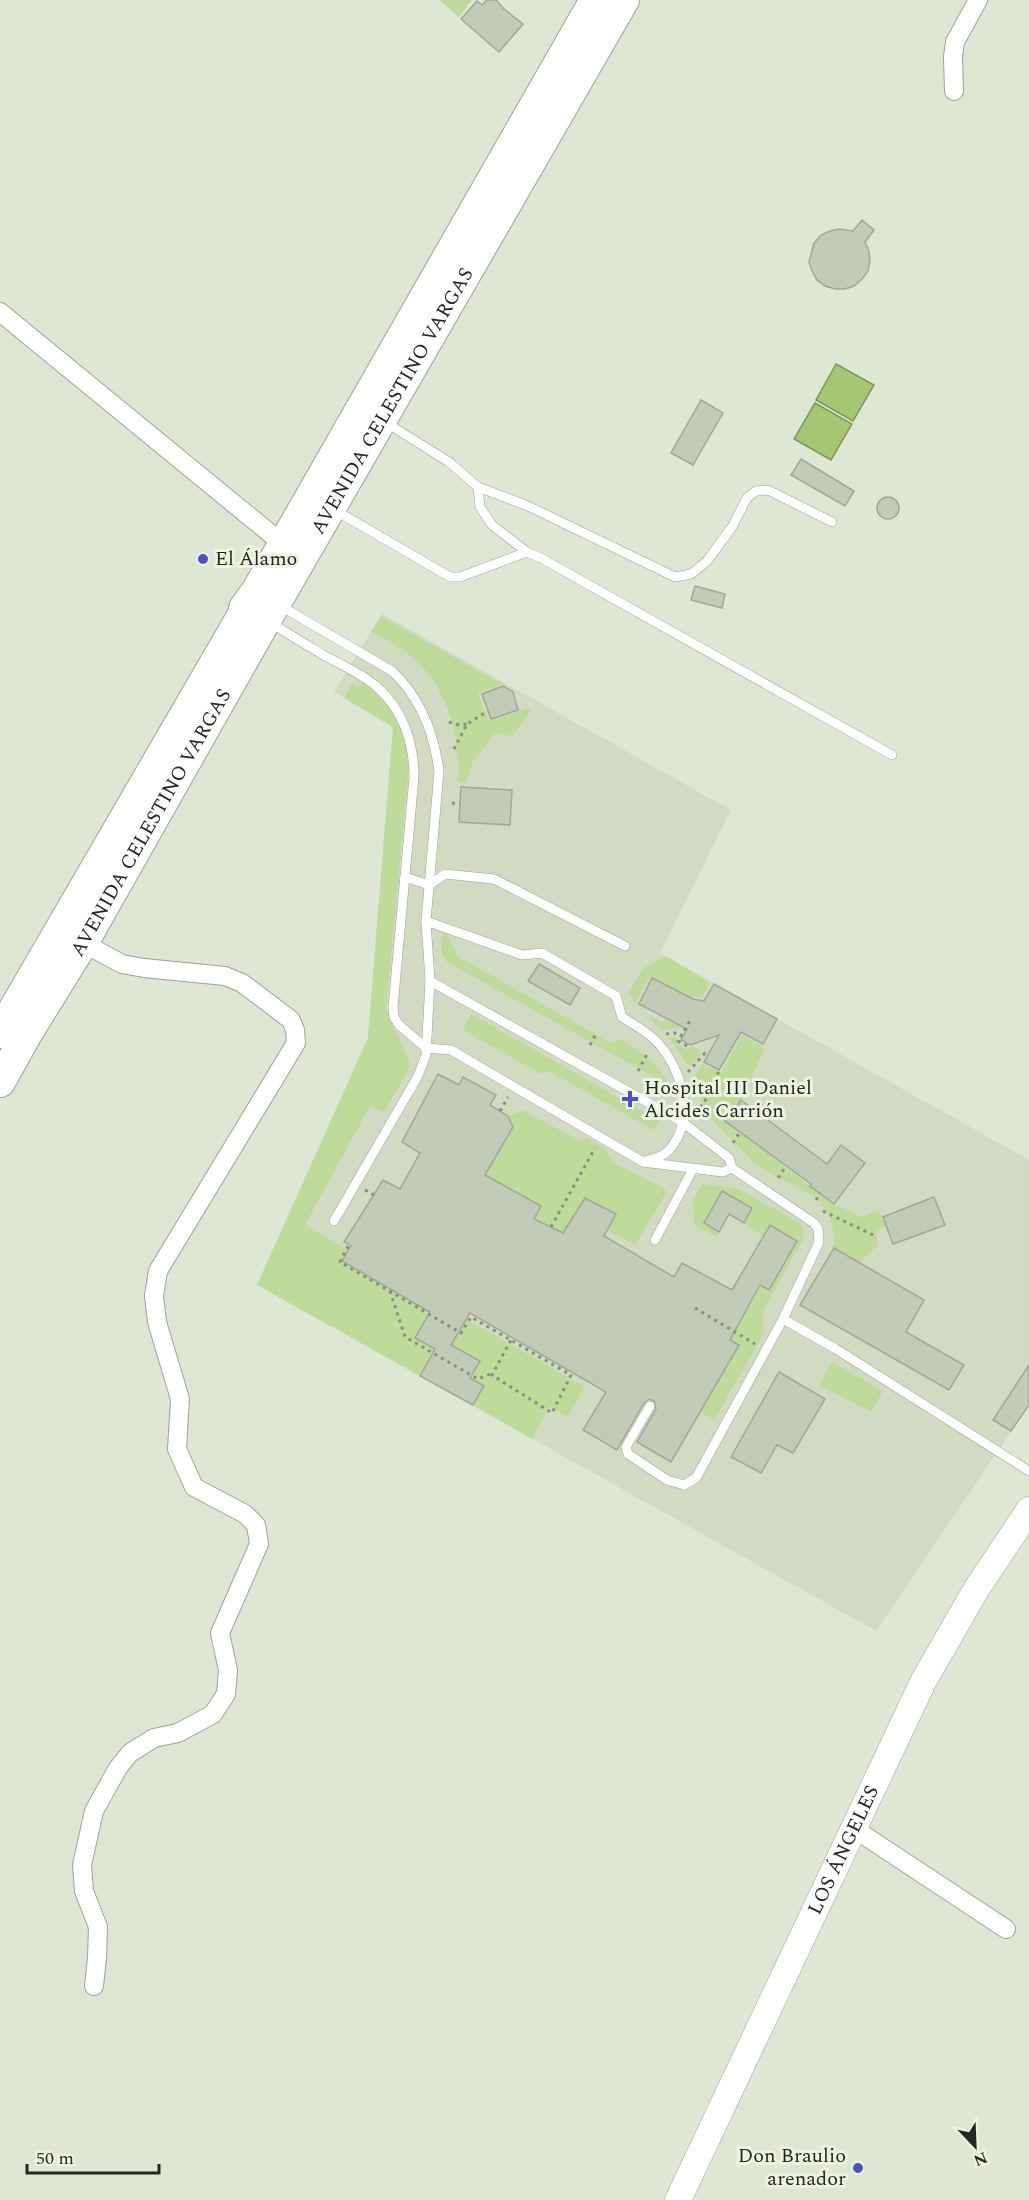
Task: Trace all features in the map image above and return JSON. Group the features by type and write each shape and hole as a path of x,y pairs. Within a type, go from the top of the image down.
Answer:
{"highway":[{"name":"AVENIDA CELESTINO VARGAS","path":"259,608 283,544 371,414 513,166 595,0"},
{"name":"AVENIDA CELESTINO VARGAS","path":"513,166 624,0"},
{"name":"AVENIDA CELESTINO VARGAS","path":"9,1023 83,943 245,611 259,608 331,508 371,414"},
{"name":"AVENIDA CELESTINO VARGAS","path":"0,1083 9,1023 166,772"}],"main road":[{"name":"LOS ÁNGELES","path":"678,2200 900,1727 976,1588 1029,1510"}],"street":[{"path":"954,91 955,42 978,0"},
{"path":"0,312 283,544"},
{"path":"83,943 122,964 225,976 242,983 291,1020 296,1043 159,1271 154,1296 155,1305 157,1322 180,1399 177,1449 181,1460 194,1486 245,1515 256,1525 259,1544 220,1633 228,1670 226,1694 213,1714 178,1733 154,1738 130,1753 118,1768 94,1811 82,1865 84,1891 98,1927 98,1958 94,1986"},
{"path":"853,1828 1006,1929"}],"lane":[{"path":"371,414 449,462 478,487 528,506 675,578 691,574 707,561 732,526 747,498 756,491 768,490 832,522"},
{"path":"478,487 480,507 492,525 527,552 892,755"},
{"path":"331,508 450,578 460,577 527,552"},
{"path":"259,608 375,685 394,706 403,723 414,760 393,1007 394,1017 399,1025 426,1048 451,1050 643,1162 723,1172 732,1168"},
{"path":"259,608 392,671 404,683 419,705 436,749 439,771 426,921 430,981 426,1054 418,1076 334,1221"},
{"path":"429,885 445,874 494,879 625,946"},
{"path":"405,877 429,885"},
{"path":"426,921 522,955 542,953 616,996 622,1017 662,1047 676,1069 683,1089 684,1105 679,1134 665,1154 643,1162"},
{"path":"430,981 681,1121 729,1158 732,1168 814,1223 818,1229 819,1242 783,1319 696,1478 684,1485 667,1480 628,1454 626,1447 650,1406"},
{"path":"655,1240 693,1168"},
{"path":"783,1319 836,1348 1029,1471"}],"path":[{"path":"448,722 459,725 467,724 488,711"},
{"path":"454,749 467,724"},
{"path":"452,803 460,804"},
{"path":"687,1046 678,1041 691,1019"},
{"path":"591,1045 597,1032"},
{"path":"664,1035 674,1033 682,1035"},
{"path":"688,1072 705,1053 708,1054"},
{"path":"638,1071 647,1054"},
{"path":"700,1107 718,1075 718,1070"},
{"path":"500,1111 511,1092"},
{"path":"732,1143 740,1132"},
{"path":"551,1227 598,1141"},
{"path":"778,1178 786,1166"},
{"path":"816,1200 820,1194"},
{"path":"823,1211 873,1235"},
{"path":"348,1246 340,1262 390,1291 461,1333 471,1317 571,1375 552,1413 492,1375 478,1379 405,1337 390,1291"},
{"path":"695,1308 760,1347"},
{"path":"492,1375 511,1340"}],"shaded area":[{"path":"439,0 472,0 459,17"},
{"path":"836,364 874,385 853,421 816,400"},
{"path":"815,403 852,424 831,460 794,439"},
{"name":"Hospital III Daniel Alcides Carrión","path":"382,614 731,810 660,953 1029,1160 1029,1405 876,1631 257,1285 368,1038 393,727 334,692"},
{"path":"381,616 502,684 478,693 489,721 528,708 531,711 512,736 495,733 472,763 466,783 458,781 454,730 442,697 434,682 411,656 371,632"},
{"path":"362,682 373,690 395,717 404,738 409,764 386,1009 410,1063 408,1071 384,1112 370,1106 305,1225 348,1250 342,1261 460,1329 466,1319 584,1386 568,1417 549,1406 532,1439 473,1405 483,1385 453,1368 428,1361 420,1376 257,1285 368,1038 393,727 344,698 352,683 359,687","holes":["420,1328 480,1361 475,1371 415,1338"]},
{"path":"443,931 446,931 457,956 611,1043 622,1039 656,1066 670,1086 447,962 441,944"},
{"path":"666,956 710,983 702,997 696,996 690,1000 678,1029 671,1028 662,1031 649,1017 663,1023 679,992 650,976 635,1004 629,992 642,969"},
{"path":"471,1014 660,1121 653,1130 549,1071 541,1074 463,1030"},
{"path":"742,1035 765,1047 741,1100 725,1121 834,1204 861,1217 879,1210 885,1226 876,1230 877,1246 859,1263 834,1248 831,1221 816,1198 755,1164 705,1112 693,1077 703,1064 721,1073"},
{"path":"668,1037 677,1038 678,1044 687,1049 693,1046 700,1050 701,1054 689,1066"},
{"path":"523,1110 578,1140 586,1138 606,1149 612,1162 665,1189 666,1193 635,1245 607,1230 615,1214 585,1198 563,1233 534,1219 541,1206 485,1175 513,1127 508,1116"},
{"path":"702,1184 739,1189 801,1224 804,1232 802,1241 763,1312 764,1333 714,1420 700,1412 701,1324 693,1310 733,1334 761,1286 769,1290 797,1242 770,1226 763,1236 744,1223 752,1208 723,1191 704,1223 719,1232 717,1237 694,1225 693,1201"},
{"path":"832,1362 883,1391 871,1412 819,1385"}],"building":[{"path":"487,0 496,0 523,24 499,52 461,19 477,1 482,5"},
{"path":"862,220 874,230 865,242 869,251 868,271 854,286 835,289 825,286 817,280 809,262 814,243 821,235 830,231 839,229 853,231"},
{"path":"701,400 723,413 693,465 671,453"},
{"path":"801,459 854,491 845,506 791,475"},
{"path":"888,497 896,500 899,508 896,516 888,519 880,516 877,508 880,500"},
{"path":"695,586 725,594 722,608 691,600"},
{"path":"503,686 513,692 518,710 491,719 482,694"},
{"path":"461,787 512,790 510,825 459,822"},
{"path":"539,964 580,988 570,1005 528,981"},
{"path":"652,978 693,999 704,1001 714,984 777,1019 763,1044 741,1032 719,1070 704,1062 719,1035 690,1045 681,1040 687,1029 639,1004"},
{"path":"438,1074 459,1085 463,1077 496,1095 490,1105 508,1116 513,1127 485,1175 541,1206 534,1219 563,1233 585,1198 616,1214 604,1236 674,1277 682,1263 732,1290 770,1225 797,1241 769,1290 760,1285 730,1340 739,1345 671,1462 637,1442 656,1409 654,1401 649,1399 644,1403 617,1450 583,1430 606,1392 470,1313 451,1345 480,1361 470,1378 484,1386 473,1405 420,1376 435,1349 415,1338 430,1312 342,1261 351,1245 344,1242 383,1180 400,1189 420,1153 402,1142"},
{"path":"741,1100 827,1164 841,1145 865,1163 834,1204 810,1186 811,1184 725,1121"},
{"path":"722,1191 752,1208 744,1223 729,1214 719,1232 704,1223"},
{"path":"934,1197 945,1225 893,1244 883,1217"},
{"path":"834,1248 924,1300 906,1332 964,1365 949,1390 800,1305"},
{"path":"1029,1365 1029,1405 1011,1431 993,1420"},
{"path":"779,1372 825,1399 793,1453 777,1445 761,1473 731,1457"}],"place":[{"name":"El Álamo","path":"203,559"},
{"name":"Hospital III Daniel Alcides Carrión","path":"630,1099"},
{"name":"Don Braulio arenador","path":"858,2168"}]}
